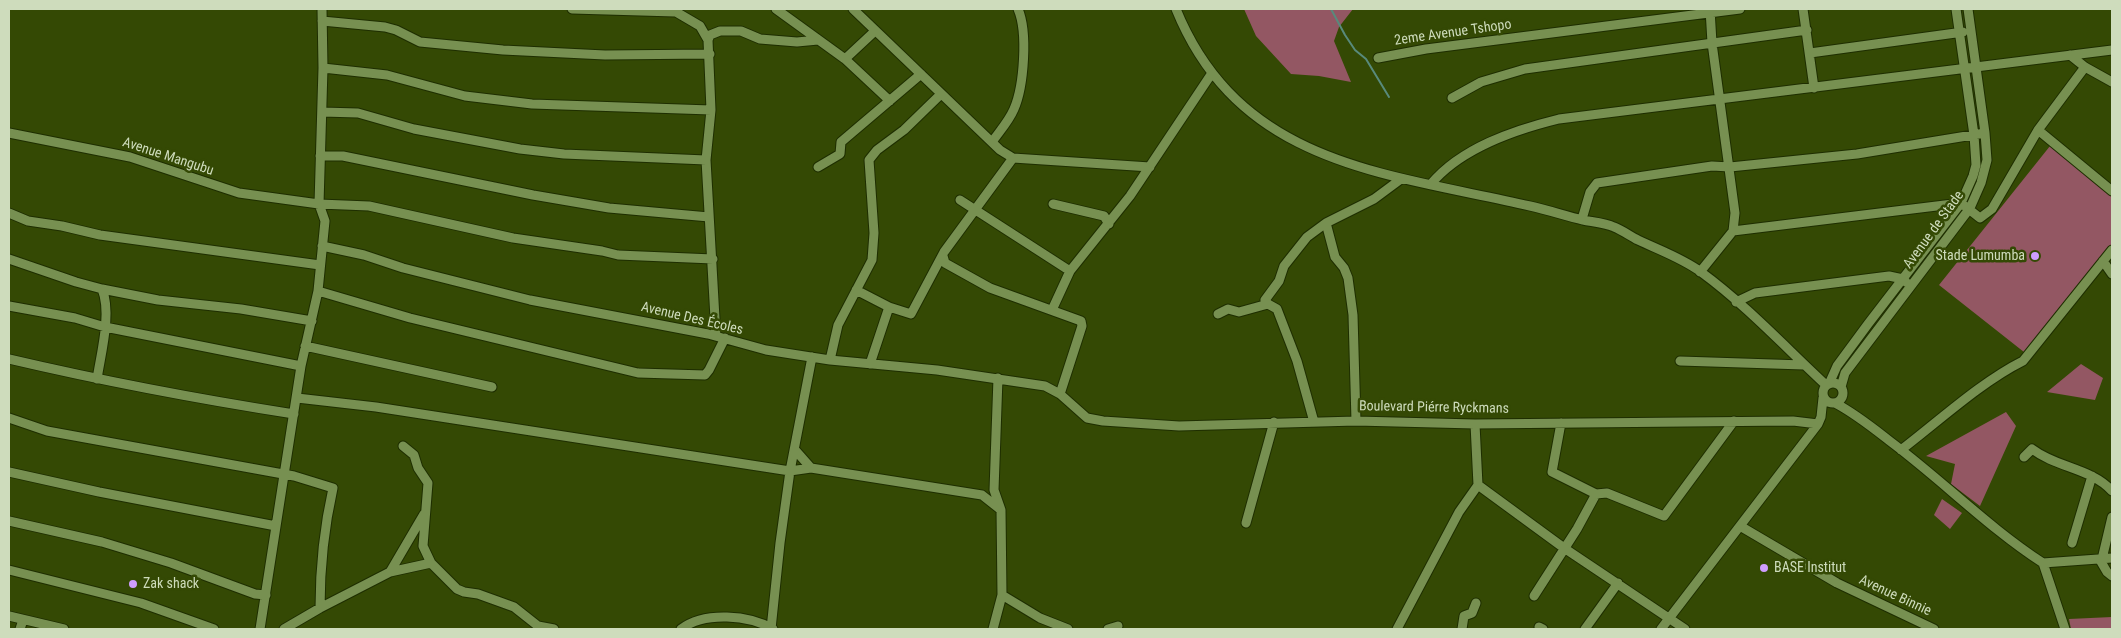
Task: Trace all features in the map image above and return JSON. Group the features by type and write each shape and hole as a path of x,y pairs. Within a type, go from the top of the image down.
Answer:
{"street":[{"path":"260,629 301,366 318,291 325,221 319,204 323,68 322,9"},
{"path":"318,291 410,318 638,373 705,374 709,370 721,337 709,217 706,160 711,110 708,40 700,26 673,11 572,9"},
{"path":"776,9 845,59 890,101"},
{"path":"853,9 940,94 992,142 1013,158 1150,167"},
{"path":"992,142 1014,110 1021,82 1023,32 1022,19 1018,9"},
{"path":"1176,9 1190,41 1212,73 1248,110 1290,139 1349,165 1401,179 1547,209 1612,226 1670,254 1700,272 1827,384 1837,384 1851,412"},
{"name":"2eme Avenue Tshopo","path":"1378,58 1426,48 1710,10 1740,9"},
{"path":"1803,9 1814,88"},
{"path":"1819,421 1823,398 1822,391 1837,366 1961,203 1973,176 1976,165 1974,135 1956,9"},
{"name":"Avenue de Stade","path":"1842,391 1845,373 1970,208 1985,172 1985,133 1968,9"},
{"path":"1700,272 1734,231 1736,213 1712,43 1710,10"},
{"path":"322,21 385,27 396,30 420,42 502,50 605,56 710,54"},
{"path":"1452,98 1481,82 1525,69 1807,30"},
{"path":"708,40 710,35 714,33 740,31 760,39 797,42 818,40"},
{"path":"845,59 875,31"},
{"path":"1810,53 1971,31"},
{"path":"1431,184 1449,165 1501,136 1526,127 1559,119 2112,50"},
{"path":"2070,56 2112,82"},
{"path":"1734,231 1961,203 1970,208 1980,218 1992,209 2038,130 2085,67"},
{"path":"323,68 387,75 464,96 532,104 711,110"},
{"path":"1052,310 1070,271 1109,224 1150,167 1212,73"},
{"path":"818,167 840,154 841,142 921,74"},
{"path":"830,360 838,325 872,260 874,248 869,160 877,150 904,130 940,94"},
{"path":"322,112 358,113 414,129 520,150 564,154 706,160"},
{"path":"2038,130 2112,191"},
{"name":"Avenue Mangubu","path":"9,133 130,157 239,192 319,204 369,206 513,238 618,255 713,259"},
{"path":"1582,219 1590,192 1597,183 1712,166 1730,167 1857,154 1985,133"},
{"path":"320,156 343,156 609,208 709,217"},
{"path":"856,290 889,307 909,314 912,313 944,252 1013,158"},
{"path":"1314,422 1297,361 1277,309 1265,300 1279,281 1284,266 1307,237 1326,223 1374,199 1401,179"},
{"path":"960,200 1070,271"},
{"path":"1053,204 1104,216 1109,224"},
{"path":"9,213 28,221 62,226 100,235 320,265"},
{"path":"1326,223 1335,257 1344,268 1348,278 1353,315 1356,421"},
{"name":"Avenue Des Écoles","path":"322,246 364,255 403,268 530,300 721,337 752,347 830,360 998,378 1046,386 1060,394"},
{"path":"1901,450 1981,388 2023,361 2112,250"},
{"path":"943,256 945,263 982,284 1052,310 1082,324 1060,394"},
{"path":"9,259 102,289 158,300 241,309 312,321"},
{"path":"2103,262 2112,274"},
{"path":"1736,302 1754,293 1889,276 1903,279 1910,286"},
{"path":"97,379 105,327 106,298 102,289"},
{"path":"1218,314 1228,309 1239,312 1268,304"},
{"path":"9,306 75,318 105,327 301,366"},
{"path":"870,364 889,307"},
{"path":"1868,324 1878,328"},
{"path":"305,346 492,387"},
{"path":"771,629 790,471 796,451 812,357"},
{"path":"9,359 194,398 294,414"},
{"path":"1680,360 1804,365"},
{"path":"993,629 1002,595 1001,510 994,490 998,378"},
{"path":"1661,629 1819,421 1828,413 1834,403 1840,400 1842,391"},
{"name":"Boulevard Piérre Ryckmans","path":"1060,394 1087,418 1104,421 1179,426 1356,421 1475,424 1819,421"},
{"path":"297,398 376,407 790,471 811,468 982,495 1001,510"},
{"path":"1823,398 1851,412 2043,562 2065,629"},
{"path":"9,418 47,431 284,475 332,488 326,520 320,608"},
{"path":"1561,422 1552,472 1596,494 1607,493 1664,516 1734,421"},
{"path":"1246,523 1274,422"},
{"path":"1397,629 1455,520 1478,485 1475,424"},
{"path":"403,446 414,455 418,468 428,483 423,546 431,563 457,589 478,594 514,607 538,626 554,629"},
{"path":"2024,457 2032,449 2055,463 2092,476 2112,491"},
{"path":"796,451 811,468"},
{"path":"9,472 99,492 276,526"},
{"path":"2072,543 2092,476"},
{"path":"1478,485 1564,548 1683,629"},
{"path":"982,495 994,490"},
{"path":"1534,596 1596,494"},
{"path":"390,572 425,512"},
{"path":"2112,517 2101,559 2107,572 2112,576"},
{"path":"9,521 102,542 171,563 255,594 266,595"},
{"name":"Avenue Binnie","path":"1740,526 1837,583 1934,629"},
{"path":"2043,562 2112,558"},
{"path":"284,629 390,572 431,563"},
{"path":"9,570 141,603 214,629"},
{"path":"1585,629 1618,583"},
{"path":"1002,595 1040,618 1068,629"},
{"path":"1462,629 1464,616 1472,612 1476,603"},
{"path":"9,616 64,629"},
{"path":"681,629 695,621 729,617 765,624 771,629"},
{"path":"20,629 23,620"},
{"path":"1048,629 1058,626"},
{"path":"1108,629 1118,626"}],"shaded area":[{"path":"1244,9 1353,9 1339,27 1334,41 1351,82 1319,76 1291,74 1256,36"},
{"name":"Stade Lumumba","path":"2050,146 2112,195 2112,250 2029,356 1939,285"},
{"path":"2081,364 2103,378 2095,400 2047,392"},
{"path":"2006,412 2016,426 1980,506 1951,484 1955,464 1926,456"},
{"path":"1942,499 1962,513 1950,529 1934,515"},
{"path":"2112,617 2112,629 2071,629 2069,619"}],"waterway":[{"path":"1331,9 1345,35 1355,50 1366,59 1389,97"}],"place":[{"name":"Stade Lumumba","path":"2035,256"},
{"name":"BASE Institut","path":"1764,568"},
{"name":"Zak shack","path":"133,584"}]}
